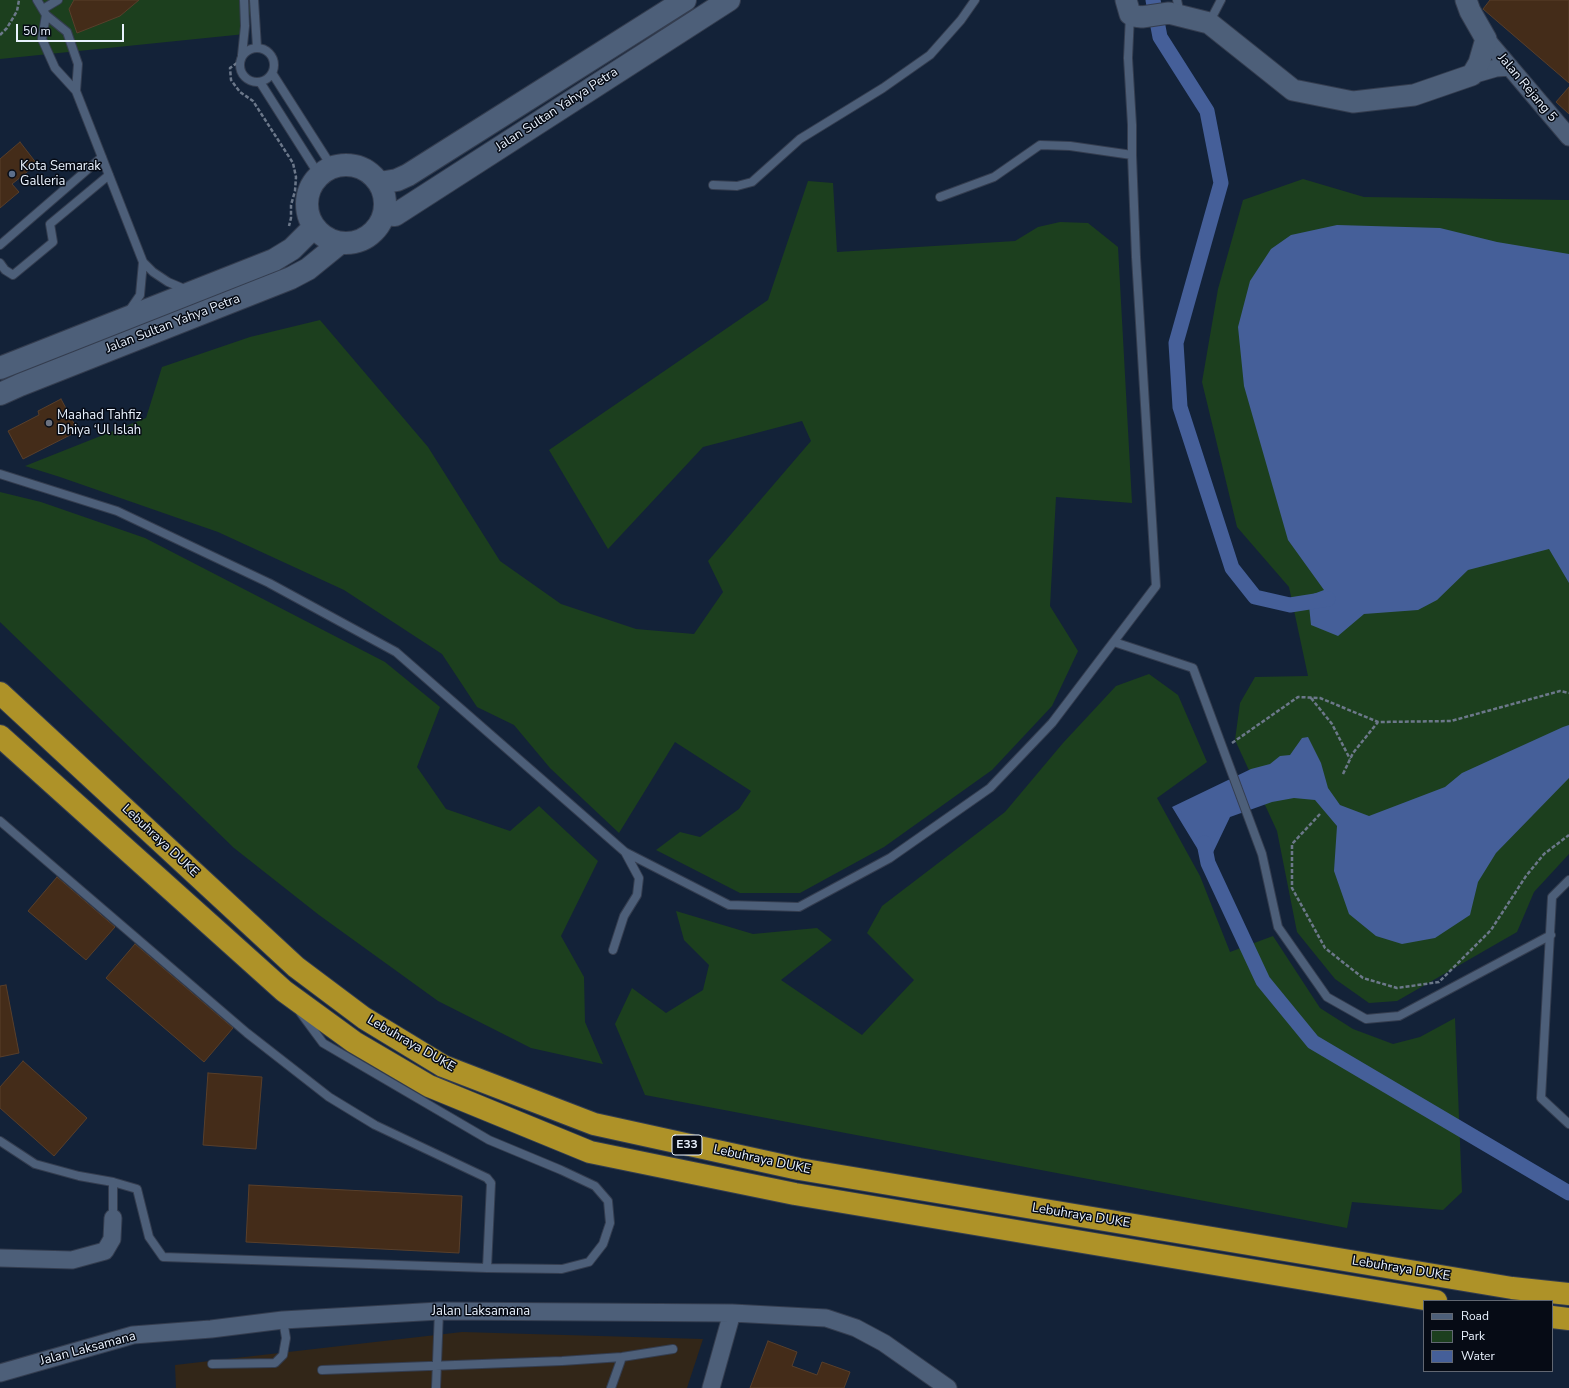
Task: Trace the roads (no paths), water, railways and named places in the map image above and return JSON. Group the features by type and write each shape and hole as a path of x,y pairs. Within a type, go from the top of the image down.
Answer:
{"highway":[{"name":"Lebuhraya DUKE","path":"0,693 296,967 364,1018 443,1066 594,1124 799,1169 1512,1288 1569,1294"},
{"name":"Lebuhraya DUKE","path":"0,736 284,991 354,1042 429,1086 590,1152 795,1194 1430,1300"},
{"path":"1553,1317 1569,1319"}],"main road":[{"name":"Jalan Sultan Yahya Petra","path":"380,183 398,180 408,175 685,0"},
{"name":"Jalan Sultan Yahya Petra","path":"385,214 395,215 728,0"},
{"path":"345,164 358,166 370,172 380,183 386,204 385,214 380,225 373,234 357,242 340,243 330,240 314,227 309,216 307,206 308,194 312,184 325,171 345,164"},
{"name":"Jalan Sultan Yahya Petra","path":"0,368 274,260 292,248 314,227"},
{"name":"Jalan Sultan Yahya Petra","path":"0,394 291,278 308,269 340,243"}],"street":[{"path":"1466,0 1470,12 1486,39 1479,63 1472,75"},
{"path":"1133,10 1176,10 1209,23 1293,90 1353,102 1414,95 1472,75 1496,68 1510,67"},
{"name":"Jalan Rejang 5","path":"1486,39 1569,137"},
{"path":"0,1258 72,1260 105,1251 112,1239 112,1218"},
{"name":"Jalan Laksamana","path":"0,1373 133,1335 283,1320 439,1311 732,1313 826,1318 856,1328 884,1343 948,1388"},
{"path":"711,1388 732,1313"}],"lane":[{"path":"37,0 44,12 67,32 78,64 76,91"},
{"path":"58,0 44,12 42,39 55,68 76,91 143,262 153,272 168,282 192,292"},
{"path":"241,58 251,48 257,47 268,51 274,67 272,73 269,77 260,82 254,82 244,77 240,72 241,58 245,26 244,0"},
{"path":"254,0 257,47"},
{"path":"713,185 737,186 752,182 800,139 883,88 930,55 961,20 976,0"},
{"path":"1209,23 1221,0"},
{"path":"0,474 116,511 269,583 396,652 625,852 729,905 799,907 890,858 990,788 1052,723 1156,586 1136,265 1132,125 1128,58 1133,10"},
{"path":"272,73 325,171"},
{"path":"260,82 325,171"},
{"path":"940,197 994,177 1040,145 1070,146 1132,155"},
{"path":"0,245 102,158"},
{"path":"0,263 5,270 13,275 53,242 50,224 109,175"},
{"path":"122,320 140,294 143,262"},
{"path":"1114,642 1193,668 1262,854 1278,927 1327,997 1366,1018 1399,1016 1551,935"},
{"path":"0,821 246,1033 329,1097 375,1125 487,1178 491,1183 487,1268"},
{"path":"613,950 624,916 637,895 639,878 625,852"},
{"path":"1569,880 1552,897 1541,1098 1569,1124"},
{"path":"0,1141 35,1164 137,1189 149,1237 163,1257 487,1268 562,1269 589,1262 603,1244 610,1223 608,1201 595,1186 489,1140 323,1043 284,991"},
{"path":"112,1218 113,1182"},
{"path":"436,1388 439,1311"},
{"path":"212,1364 275,1363 283,1355 286,1338 283,1320"},
{"path":"322,1370 562,1361 622,1357 673,1349"},
{"path":"611,1388 622,1357"}],"water":[{"path":"1337,225 1440,228 1497,242 1569,254 1569,583 1549,549 1468,570 1437,600 1418,610 1364,614 1338,636 1311,625 1308,596 1324,590 1288,540 1244,386 1238,327 1250,281 1271,249 1291,235"},
{"path":"1569,725 1569,778 1496,853 1478,882 1470,915 1435,938 1402,944 1376,936 1349,914 1334,871 1337,826 1315,800 1294,798 1272,802 1230,817 1208,863 1172,807 1251,769 1270,764 1280,756 1290,755 1302,738 1308,737 1321,763 1328,788 1340,805 1369,816 1445,787 1462,773"}],"waterway":[{"path":"1153,0 1160,37 1207,111 1221,183 1176,343 1180,407 1232,568 1255,597 1290,605 1328,599"},
{"path":"1204,843 1208,863 1263,981 1313,1042 1569,1193"}],"place":[{"name":"Kota Semarak Galleria","path":"12,174"},
{"name":"Maahad Tahfiz Dhiya ‘Ul Islah","path":"49,423"}]}
